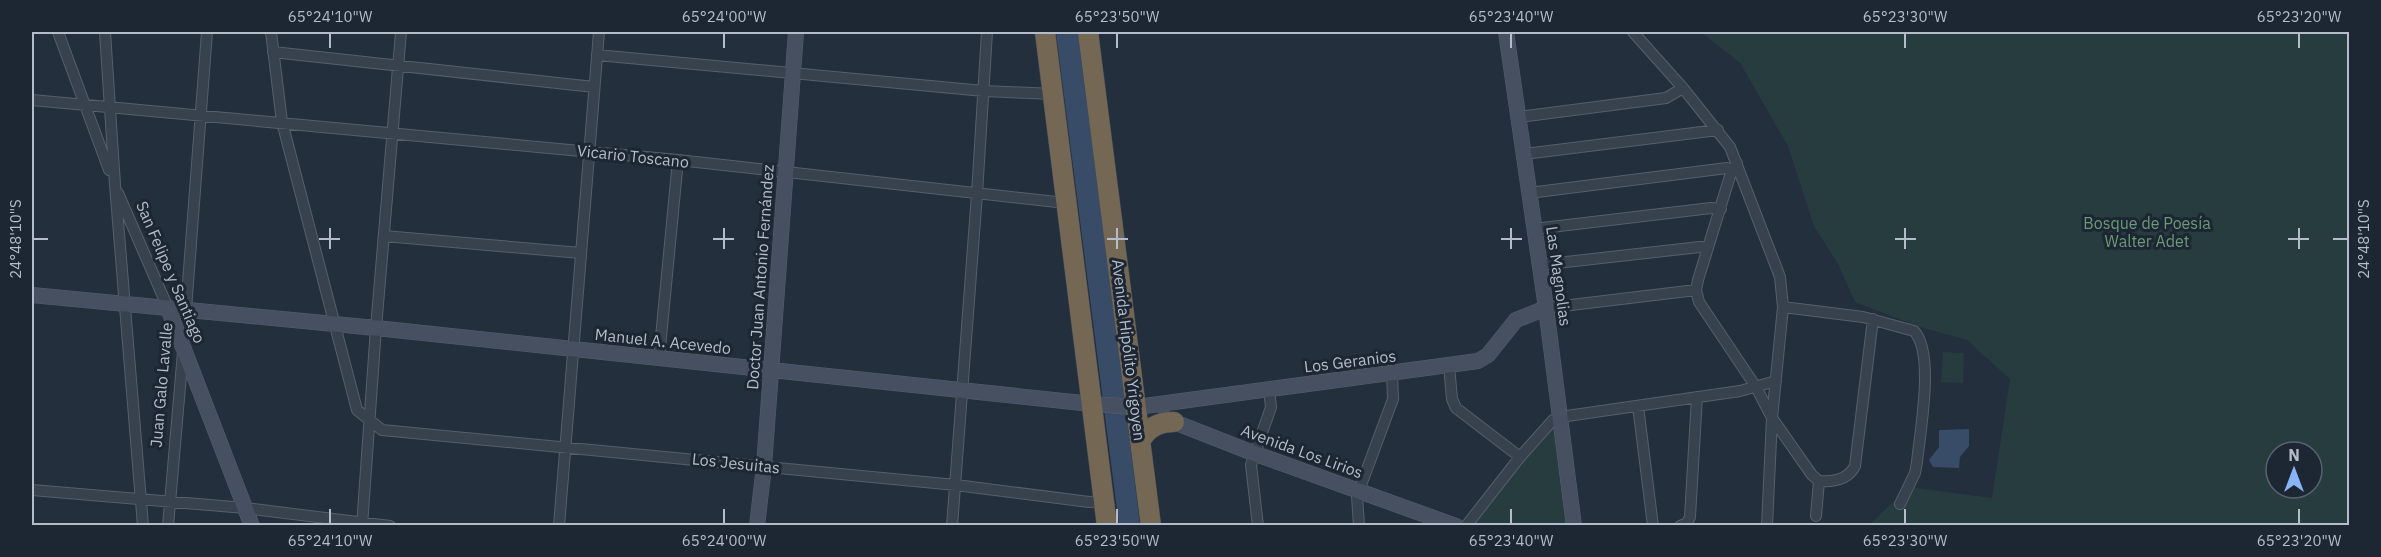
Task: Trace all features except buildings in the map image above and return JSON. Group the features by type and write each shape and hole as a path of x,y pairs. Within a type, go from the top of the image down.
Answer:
{"highway":[{"path":"1045,32 1107,525"},
{"name":"Avenida Hipólito Yrigoyen","path":"1088,32 1151,525"},
{"path":"1141,440 1145,432 1151,428 1164,422 1174,422"}],"street":[{"name":"San Felipe y Santiago","path":"58,32 115,185 168,308 252,525"},
{"path":"105,32 124,303 143,525"},
{"name":"Juan Galo Lavalle","path":"168,525 207,32"},
{"path":"271,32 282,122 357,410 370,421"},
{"path":"363,524 376,328 401,32"},
{"path":"559,525 599,32"},
{"name":"Doctor Juan Antonio Fernández","path":"757,525 764,466 796,32"},
{"path":"952,525 987,32"},
{"name":"Las Magnolias","path":"1506,32 1546,308 1574,525"},
{"path":"1633,32 1683,88 1730,147 1734,166 1777,267 1783,294 1783,307 1770,451 1767,525"},
{"path":"273,52 594,87"},
{"path":"597,55 984,91 1054,94"},
{"path":"1519,117 1666,98 1683,88"},
{"name":"Vicario Toscano","path":"32,100 678,160 1066,203"},
{"path":"1524,154 1718,130"},
{"path":"659,358 678,160"},
{"path":"1529,193 1734,166"},
{"path":"1734,166 1696,290 1699,303 1756,387 1791,445 1812,475 1819,480 1836,481 1851,473 1858,453 1873,320"},
{"path":"1534,229 1711,208 1721,209"},
{"path":"384,237 581,253"},
{"path":"1516,320 1534,295 1540,272 1700,247 1708,248"},
{"path":"1546,308 1696,290"},
{"name":"Manuel A. Acevedo","path":"32,295 376,328 1092,404 1137,406"},
{"path":"1783,307 1873,320 1914,331 1918,336 1925,359 1915,473 1900,504"},
{"name":"Los Geranios","path":"1137,406 1392,374 1484,359 1516,320 1546,308"},
{"path":"1449,365 1453,404 1520,457"},
{"path":"1359,525 1356,501 1393,399 1392,374"},
{"path":"1466,525 1548,424 1560,417 1697,397 1756,387 1776,381"},
{"path":"1258,525 1251,465 1253,453 1271,408 1269,389"},
{"path":"1680,525 1687,523 1690,517 1697,397"},
{"name":"Avenida Los Lirios","path":"1137,406 1253,453 1456,525"},
{"path":"1638,406 1653,525"},
{"name":"Los Jesuitas","path":"370,421 382,430 956,485 1089,502 1104,501"},
{"path":"1770,451 1780,445 1791,445"},
{"path":"1816,516 1819,480"},
{"path":"32,490 245,508 363,524 390,525"}],"green space":[{"name":"Bosque de Poesía Walter Adet","path":"1701,32 2349,32 2349,525 1869,525 1909,487 1992,498 2010,379 1967,340 1920,327 1855,302 1838,264 1814,226 1788,146 1740,63"},
{"path":"1943,352 1964,353 1963,383 1941,382"},
{"path":"1556,424 1566,525 1474,526 1474,523 1551,425"}],"water":[{"path":"1056,32 1080,32 1140,525 1119,525"},
{"path":"1969,429 1969,446 1960,457 1959,468 1933,467 1929,460 1939,447 1939,430"}]}
